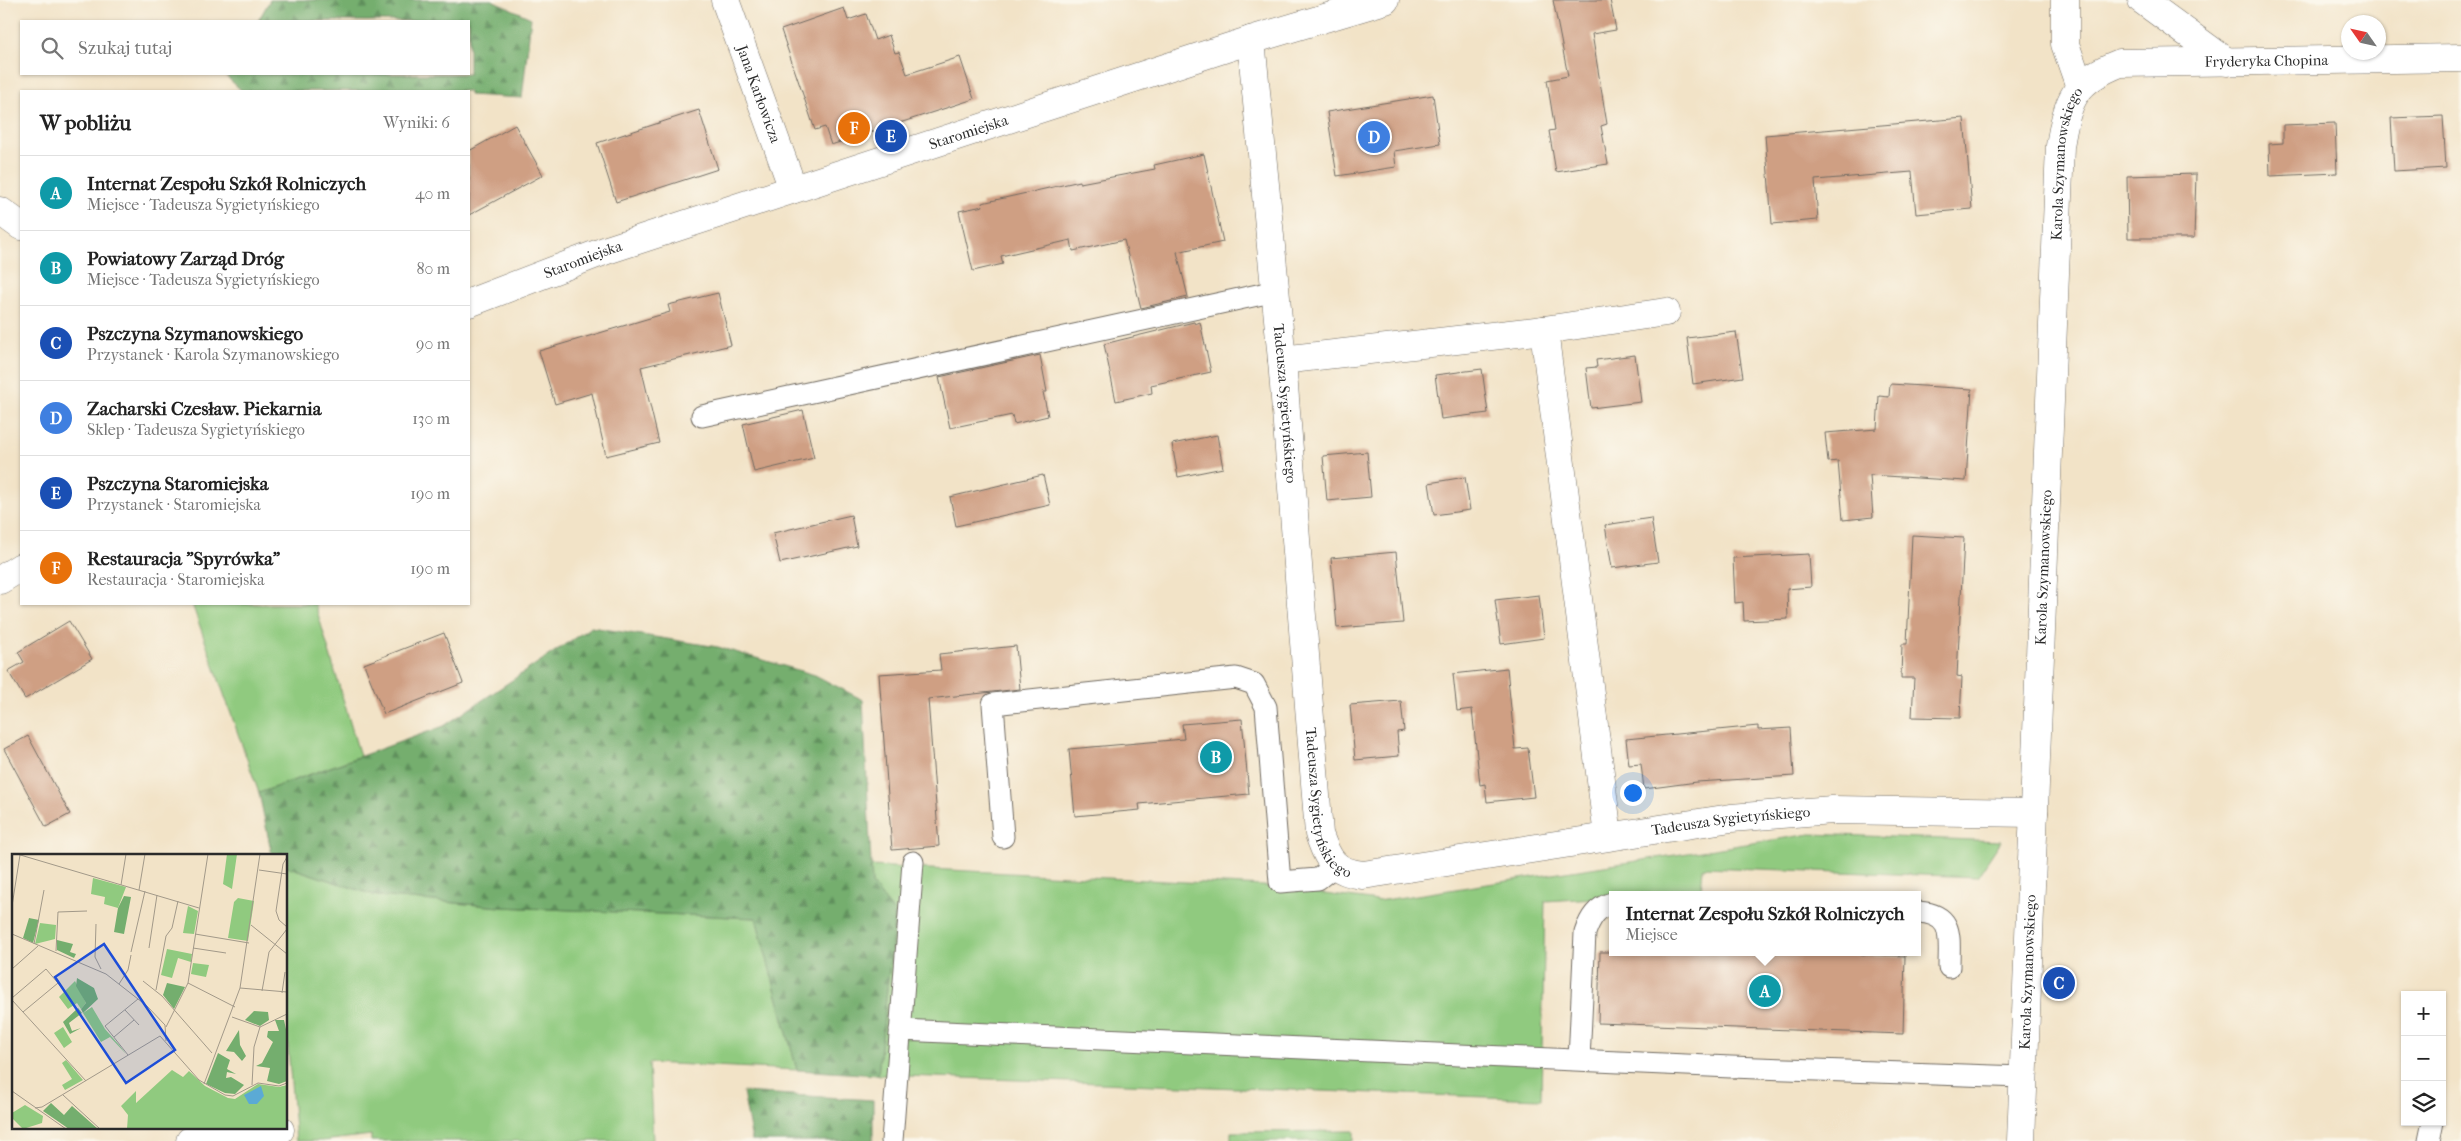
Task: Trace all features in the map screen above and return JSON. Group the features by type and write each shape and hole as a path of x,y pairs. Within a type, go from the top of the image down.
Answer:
{"street":[{"name":"Jana Karłowicza","path":"725,0 793,189"},
{"name":"Staromiejska","path":"470,304 608,250 1251,40 1385,0"},
{"name":"Karola Szymanowskiego","path":"2021,1141 2060,146 2070,104 2080,87 2065,44 2065,0"},
{"path":"2142,0 2227,62"},
{"name":"Tadeusza Sygietyńskiego","path":"1251,40 1282,360 1319,834 1325,852 1336,866 1347,873 1363,875 1731,818 1832,810 2034,813"},
{"name":"Fryderyka Chopina","path":"2080,87 2096,73 2120,63 2461,58"},
{"path":"0,212 20,225"},
{"path":"1282,360 1544,330 1666,312"},
{"path":"1544,330 1608,836"},
{"path":"0,580 20,567"},
{"path":"190,1141 280,1130"}],"lane":[{"path":"702,416 1276,291"},
{"path":"1003,837 993,704 1236,678 1254,684 1266,707 1280,882 1318,879 1336,866"},
{"path":"892,1141 913,862"},
{"path":"1579,1060 1585,932 1590,917 1609,904"},
{"path":"1921,912 1933,913 1942,919 1949,933 1949,967"},
{"path":"900,1030 2024,1078"},
{"path":"2429,1141 2432,1126"}],"green space":[{"path":"270,0 492,0 531,18 522,98 470,95 470,90 241,90 227,77 228,75 470,75 470,20 259,20"},
{"path":"192,605 315,605 360,756 259,793"},
{"path":"591,627 718,647 815,675 863,700 872,884 895,913 878,1075 797,1070 756,918 501,907 377,896 288,867 288,854 272,854 259,793 444,726"},
{"path":"1811,834 2001,841 1977,877 1703,867 1701,891 1609,891 1609,897 1545,901 1541,1099 878,1075 895,914 872,884 871,866 1264,886 1378,901"},
{"path":"288,867 377,896 501,907 756,918 797,1070 649,1063 653,1141 371,1141 371,1135 322,1141 296,1141 288,1047"},
{"path":"743,1092 873,1100 873,1141 752,1141"},
{"path":"1354,1131 1354,1141 1231,1141 1231,1132"}],"building":[{"path":"1553,0 1610,0 1616,30 1592,34 1607,124 1601,126 1608,164 1556,172 1549,131 1555,130 1547,80 1568,76"},
{"path":"844,8 848,20 866,14 875,40 889,35 895,53 899,52 907,74 960,57 974,99 831,145 825,127 815,130 781,30"},
{"path":"1433,95 1440,144 1394,151 1396,167 1337,176 1327,112"},
{"path":"699,110 718,169 616,202 597,143"},
{"path":"2443,116 2446,168 2394,171 2391,118"},
{"path":"1964,118 1972,209 1916,214 1912,172 1815,180 1818,220 1772,224 1765,135"},
{"path":"2335,123 2337,173 2270,176 2269,144 2283,143 2283,125"},
{"path":"515,125 543,175 470,214 470,150"},
{"path":"1204,154 1223,242 1177,252 1188,297 1141,308 1124,240 1073,251 1071,240 1001,256 1003,264 973,271 959,211 983,206 982,203 1080,181 1080,183 1155,169 1154,165"},
{"path":"2196,174 2194,238 2128,238 2127,176"},
{"path":"718,293 731,345 641,367 659,443 606,456 592,393 555,404 539,351 670,312 668,305"},
{"path":"1194,322 1195,324 1200,322 1211,372 1151,385 1152,393 1116,401 1104,344"},
{"path":"1736,332 1743,377 1693,384 1687,338"},
{"path":"1040,355 1047,392 1043,392 1048,416 1014,424 1012,415 950,428 939,377"},
{"path":"1635,355 1641,402 1591,408 1586,368 1597,367 1596,360"},
{"path":"1482,369 1488,413 1441,419 1435,375"},
{"path":"1890,384 1972,389 1966,481 1870,475 1873,517 1843,520 1838,461 1828,462 1825,433 1877,429 1879,396 1889,397"},
{"path":"803,410 814,458 754,472 743,424"},
{"path":"1217,435 1223,468 1178,477 1172,444"},
{"path":"1367,452 1371,497 1327,501 1323,456"},
{"path":"1043,475 1050,505 956,526 950,497"},
{"path":"1465,477 1470,510 1434,515 1429,483"},
{"path":"851,515 857,546 780,563 773,533"},
{"path":"1651,518 1658,562 1612,568 1605,525"},
{"path":"1912,535 1964,538 1957,676 1962,677 1960,718 1912,717 1914,678 1901,678 1902,644 1907,644"},
{"path":"1396,552 1403,623 1337,628 1331,558"},
{"path":"1809,554 1811,587 1787,589 1788,619 1744,621 1743,602 1735,603 1733,558"},
{"path":"1539,595 1544,638 1501,644 1495,600"},
{"path":"69,621 92,659 25,699 8,671 24,662 18,652"},
{"path":"444,633 463,683 384,714 364,664"},
{"path":"1016,646 1020,689 928,699 939,846 892,850 879,674 941,670 939,654"},
{"path":"1507,668 1515,749 1528,748 1534,797 1487,802 1485,784 1480,785 1472,709 1457,711 1453,674"},
{"path":"1401,701 1404,731 1397,732 1399,756 1355,760 1350,705"},
{"path":"1242,719 1249,794 1139,804 1140,810 1075,816 1069,749 1184,739 1182,724"},
{"path":"1758,726 1758,730 1791,728 1794,776 1697,782 1644,789 1641,764 1629,765 1626,739"},
{"path":"28,736 70,814 46,827 4,749"},
{"path":"1600,952 1609,952 1609,956 1905,956 1903,1034 1598,1023"}],"place":[{"name":"Restauracja \"Spyrówka\"","path":"854,128"},
{"name":"Pszczyna Staromiejska","path":"891,136"},
{"name":"Zacharski Czesław. Piekarnia","path":"1374,137"},
{"name":"Powiatowy Zarząd Dróg","path":"1216,757"},
{"name":"Pszczyna Szymanowskiego","path":"2059,983"},
{"name":"Internat Zespołu Szkół Rolniczych","path":"1765,991"}]}
